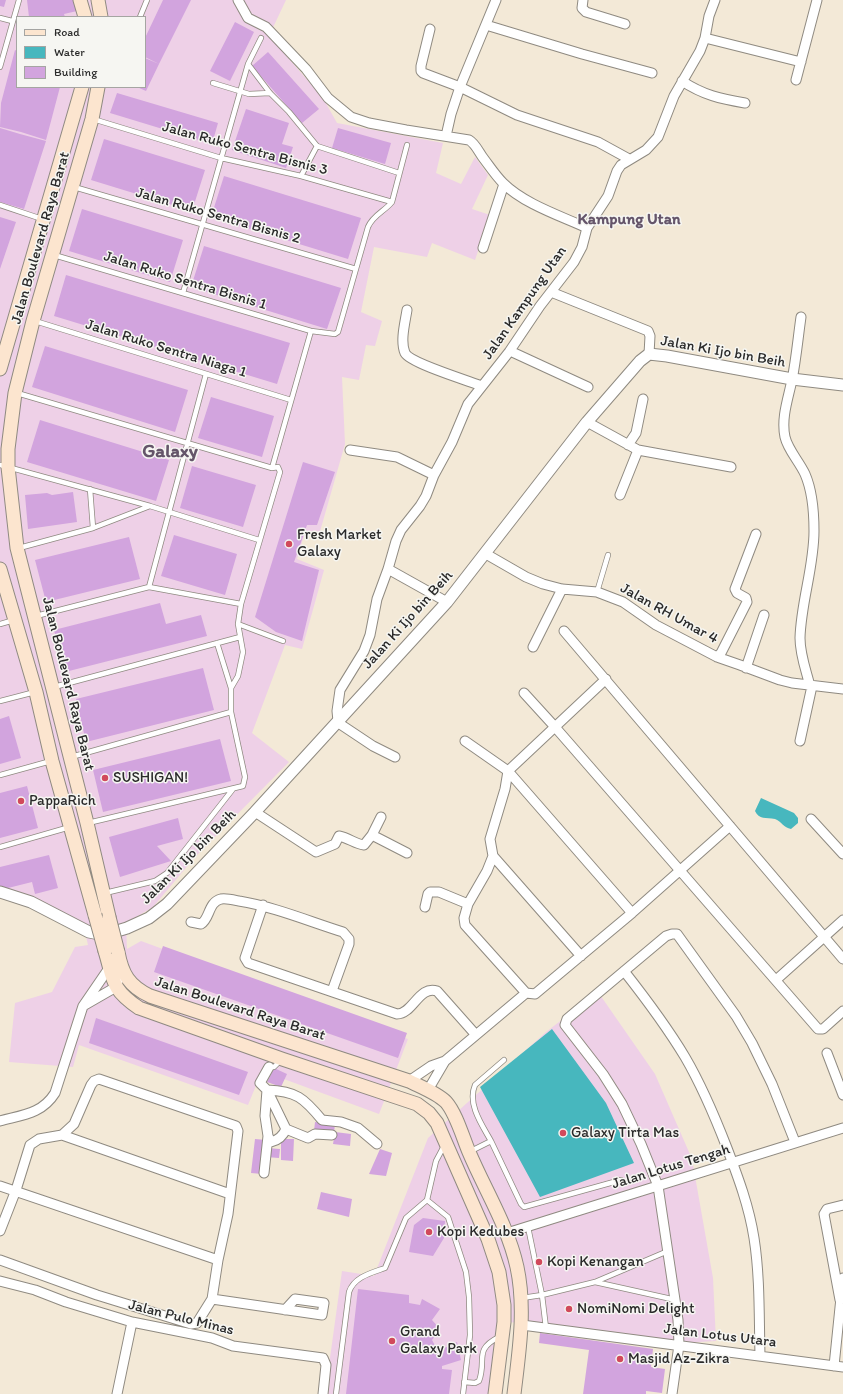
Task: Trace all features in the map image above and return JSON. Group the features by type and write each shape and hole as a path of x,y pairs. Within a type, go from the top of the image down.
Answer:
{"main road":[{"path":"80,0 85,16"},
{"path":"98,0 101,16"},
{"name":"Jalan Boulevard Raya Barat","path":"0,369 82,88"},
{"name":"Jalan Boulevard Raya Barat","path":"98,88 92,119 33,321 15,393 8,449 4,466 17,548 87,823 109,917 111,951 115,968 116,987 124,998 139,1008 417,1104 429,1113 437,1123 446,1143 488,1239 499,1272 504,1305 503,1335 495,1394"},
{"path":"75,114 92,119"},
{"name":"Jalan Boulevard Raya Barat","path":"0,569 36,692 52,761 82,872 95,915 111,951"},
{"path":"36,692 53,687"},
{"path":"82,872 98,868"},
{"name":"Jalan Boulevard Raya Barat","path":"115,968 141,992 150,996 409,1082 428,1090 446,1103 456,1118 469,1152 507,1233 517,1267 521,1298 522,1325 514,1394"},
{"path":"249,1046 254,1030"}],"street":[{"path":"238,0 248,18 266,27 306,69 328,98 351,117 369,123 469,140 504,184 531,202 587,228"},
{"path":"446,136 451,114 460,87 496,0"},
{"path":"584,0 582,8 586,12 625,24"},
{"path":"430,28 421,66 421,71 423,73 460,87 517,114 598,142 629,159 646,150 658,137 674,96 693,64 705,38 709,16 715,0"},
{"path":"796,80 817,0"},
{"path":"486,24 582,54 652,73"},
{"path":"705,38 801,62"},
{"path":"682,81 695,90 720,98 745,103"},
{"name":"Jalan Kampung Utan","path":"337,721 336,711 340,690 364,651 370,635 377,599 401,530 426,496 434,475 452,442 468,404 510,351 574,262 582,247 587,228 608,196 621,165 629,159"},
{"path":"483,248 504,184"},
{"path":"551,292 648,331 650,336 649,354"},
{"path":"407,310 403,344 405,354 413,360 431,368 482,386"},
{"path":"800,741 811,686 801,654 800,638 803,604 810,569 814,530 808,482 786,438 784,429 785,410 792,379 801,317"},
{"path":"510,351 588,387"},
{"name":"Jalan Ki Ijo bin Beih","path":"0,892 32,902 89,932 104,935 127,928 149,918 166,904 255,812 447,602 486,554 587,422 640,361 649,354 792,379 843,385"},
{"path":"628,445 636,433 644,399"},
{"path":"587,422 638,450 731,467"},
{"path":"350,450 397,457 434,475"},
{"path":"620,495 638,450"},
{"path":"717,657 721,653 747,602 746,598 736,592 735,589 756,534"},
{"name":"Jalan RH Umar 4","path":"486,554 526,577 542,584 562,589 596,592 623,602 656,624 717,657 780,680 843,690"},
{"path":"388,569 447,602"},
{"path":"533,647 562,589"},
{"path":"746,668 764,615"},
{"path":"564,631 843,959"},
{"path":"581,956 493,856 490,839 505,789 508,771 606,680"},
{"path":"524,693 818,1029 823,1029 843,1011"},
{"path":"337,721 373,746 396,757"},
{"path":"465,741 508,771 632,913"},
{"path":"255,812 316,852 335,844 339,836 350,839 357,844 364,845 372,835 382,817"},
{"path":"811,819 843,854"},
{"path":"493,856 487,871 468,904 464,918 465,925 526,993 535,994 632,913 730,826"},
{"path":"372,835 407,854"},
{"path":"425,907 428,894 434,892 438,892 468,904"},
{"path":"191,922 198,924 204,922 213,904 220,899 264,905 343,932 349,939 349,944 332,991"},
{"path":"264,905 245,958 248,964 399,1014 404,1013 425,992 434,990 437,991 476,1035"},
{"path":"776,980 843,920"},
{"path":"672,1394 679,1345 676,1300 658,1186 641,1144 622,1104 603,1074 565,1025 567,1019 666,936 677,934 736,1016 752,1043 772,1084 795,1142"},
{"path":"0,1121 43,1108 55,1094 83,1006 115,968"},
{"path":"624,971 647,1001 685,1057 707,1100 733,1163 748,1209 754,1239 759,1294 760,1355"},
{"path":"83,1006 116,987"},
{"path":"409,1082 432,1066 445,1061 526,993"},
{"path":"826,1053 843,1095"},
{"path":"428,1090 445,1061"},
{"path":"269,1067 260,1083 267,1090 286,1128 308,1138 314,1134 332,1135"},
{"path":"0,1260 97,1295 191,1324 198,1323 212,1299 218,1260 228,1214 238,1131 236,1126 99,1079 90,1085 74,1124 62,1135"},
{"path":"264,1174 268,1136 265,1116 267,1090"},
{"path":"267,1090 289,1092 308,1103 322,1120 342,1122 358,1128 377,1144"},
{"path":"268,1136 271,1142 277,1140 283,1135 286,1128"},
{"name":"Jalan Lotus Tengah","path":"507,1233 843,1128"},
{"path":"0,1231 16,1190 30,1145 39,1139 62,1135 230,1194"},
{"path":"0,1186 16,1190 218,1260"},
{"path":"840,1300 824,1214 827,1209 843,1205"},
{"path":"839,1366 840,1300 843,1278"},
{"name":"Jalan Pulo Minas","path":"0,1281 35,1290 73,1304 132,1322 212,1338 233,1346 322,1358 326,1365 323,1394"},
{"path":"212,1299 285,1310"},
{"path":"117,1394 132,1322"},
{"name":"Jalan Lotus Utara","path":"522,1325 839,1366"}],"lane":[{"path":"0,67 19,0"},
{"path":"140,16 147,0"},
{"path":"0,18 12,21"},
{"path":"183,293 248,64 261,38"},
{"path":"248,64 270,93 289,112 317,146 398,173"},
{"path":"213,83 249,94 270,93"},
{"name":"Jalan Ruko Sentra Bisnis 3","path":"92,119 221,158 302,176 392,202"},
{"path":"356,269 371,222 392,202 398,173 407,145"},
{"path":"302,176 317,146"},
{"name":"Jalan Ruko Sentra Bisnis 2","path":"72,186 356,269"},
{"path":"0,205 43,219"},
{"name":"Jalan Ruko Sentra Bisnis 1","path":"52,254 311,331 333,335 337,334 356,269"},
{"name":"Jalan Ruko Sentra Niaga 1","path":"33,321 292,400"},
{"path":"272,468 311,331"},
{"path":"149,586 206,374"},
{"path":"15,393 272,468 278,467 280,472 241,604 238,624 243,652 238,676 231,688"},
{"path":"4,466 150,506 259,540"},
{"path":"90,489 93,528"},
{"path":"17,548 93,528 150,506"},
{"path":"596,592 608,555"},
{"path":"34,616 149,586 241,604"},
{"path":"0,624 15,619"},
{"path":"238,624 283,641"},
{"path":"53,687 240,637"},
{"path":"87,823 243,786 245,777 231,712 231,688 217,643"},
{"path":"0,701 36,692"},
{"path":"70,757 231,712"},
{"path":"0,775 52,761"},
{"path":"89,896 155,881 167,873 233,789"},
{"path":"0,847 70,827"},
{"path":"269,1067 274,1067 282,1058"},
{"path":"504,1060 475,1085 473,1101 475,1110 524,1207 620,1180"},
{"path":"469,1152 491,1141"},
{"path":"336,1394 351,1285 360,1278 385,1268 406,1218 427,1200 436,1161 446,1143"},
{"path":"427,1200 448,1216 466,1272 469,1297 470,1334 463,1394"},
{"path":"528,1227 542,1295 546,1328"},
{"path":"521,1298 542,1295 595,1282 668,1251"},
{"path":"595,1282 676,1300"},
{"path":"464,1382 475,1383 479,1381 482,1354 485,1347 491,1341 503,1335"}],"shaded area":[{"path":"0,0 286,0 269,36 323,98 337,123 443,143 436,173 461,184 475,157 488,175 472,209 490,215 475,260 432,243 427,257 374,247 361,312 382,321 375,346 366,345 359,380 342,377 345,444 319,535 305,532 297,559 324,570 302,649 285,645 252,733 289,762 195,857 153,907 126,923 127,949 141,941 408,1039 379,1114 262,1071 248,1105 79,1045 73,1067 9,1062 15,1003 52,992 75,947 88,945 83,923 0,891"},
{"path":"598,992 655,1074 692,1159 713,1278 716,1341 665,1344 510,1322 502,1394 325,1394 342,1271 374,1276 428,1138 546,1032"}],"water":[{"path":"761,798 794,813 798,818 798,823 791,829 775,819 763,818 759,816 755,811"},
{"name":"Galaxy Tirta Mas","path":"552,1029 606,1103 634,1163 540,1197 480,1087"}],"building":[{"path":"0,0 6,0 4,7 0,6"},
{"path":"27,0 75,0 77,11 64,14 65,16 29,16"},
{"path":"163,0 191,0 159,64 146,58 146,36"},
{"path":"235,22 254,32 230,81 210,71"},
{"path":"15,50 16,88 60,88 46,140 0,127 1,103"},
{"path":"268,52 319,109 302,123 252,66"},
{"path":"146,58 159,64 146,91 139,88 146,88"},
{"path":"117,93 218,123 212,144 110,113"},
{"path":"246,109 289,123 282,144 293,147 286,168 232,150"},
{"path":"0,128 46,141 24,209 0,202"},
{"path":"338,128 391,143 385,164 332,148"},
{"path":"104,139 205,170 192,211 91,180"},
{"path":"224,176 361,218 348,259 211,217"},
{"path":"82,209 183,240 170,282 69,251"},
{"path":"0,217 16,222 0,269"},
{"path":"204,246 341,288 327,329 191,287"},
{"path":"66,275 290,343 277,384 54,316"},
{"path":"45,346 188,390 175,432 32,387"},
{"path":"211,397 274,416 262,457 198,438"},
{"path":"40,420 169,460 156,501 27,462"},
{"name":"Fresh Market Galaxy","path":"303,462 335,472 317,525 307,525 294,562 319,570 302,641 276,632 255,617"},
{"path":"192,466 256,485 243,527 180,508"},
{"path":"73,492 77,522 28,529 25,495 47,493 52,495"},
{"path":"174,535 237,554 225,595 161,576"},
{"path":"129,537 140,579 46,602 35,560"},
{"path":"160,603 166,624 201,615 207,636 65,672 54,630"},
{"path":"203,668 214,710 86,742 76,699"},
{"path":"9,716 21,758 0,764 0,719"},
{"path":"220,739 231,781 103,812 93,770"},
{"path":"27,786 38,828 0,838 0,793"},
{"path":"178,818 183,839 157,846 171,861 120,877 109,837"},
{"path":"49,855 58,888 35,894 32,882 0,890 0,867"},
{"path":"163,946 407,1033 398,1058 154,972"},
{"path":"96,1018 248,1072 239,1095 89,1043"},
{"path":"274,1068 287,1074 281,1087 267,1082"},
{"path":"315,1122 335,1124 334,1133 314,1131"},
{"path":"335,1132 351,1134 350,1146 333,1144"},
{"path":"255,1139 266,1140 262,1174 251,1173"},
{"path":"281,1139 294,1139 293,1161 281,1160"},
{"path":"267,1148 280,1149 279,1158 266,1157"},
{"path":"380,1149 392,1153 386,1176 369,1174"},
{"path":"321,1192 352,1199 349,1217 317,1209"},
{"name":"Kopi Kedubes","path":"423,1218 445,1221 444,1238 433,1256 409,1252 414,1225"},
{"name":"Grand Galaxy Park","path":"358,1289 409,1295 409,1303 420,1305 422,1299 440,1309 432,1320 440,1329 432,1340 438,1351 457,1342 461,1360 442,1366 442,1369 452,1370 449,1394 346,1394"},
{"name":"Masjid Az-Zikra","path":"540,1333 653,1349 651,1367 665,1369 662,1393 646,1391 646,1394 583,1394 589,1350 539,1343"}],"place":[{"name":"Fresh Market Galaxy","path":"289,544"},
{"name":"SUSHIGAN!","path":"105,778"},
{"name":"PappaRich","path":"21,801"},
{"name":"Galaxy Tirta Mas","path":"563,1133"},
{"name":"Kopi Kedubes","path":"429,1232"},
{"name":"Kopi Kenangan","path":"539,1262"},
{"name":"NomiNomi Delight","path":"569,1309"},
{"name":"Grand Galaxy Park","path":"392,1341"},
{"name":"Masjid Az-Zikra","path":"620,1359"}],"district":[{"name":"Kampung Utan","path":"629,220"},
{"name":"Galaxy","path":"170,452"}]}
